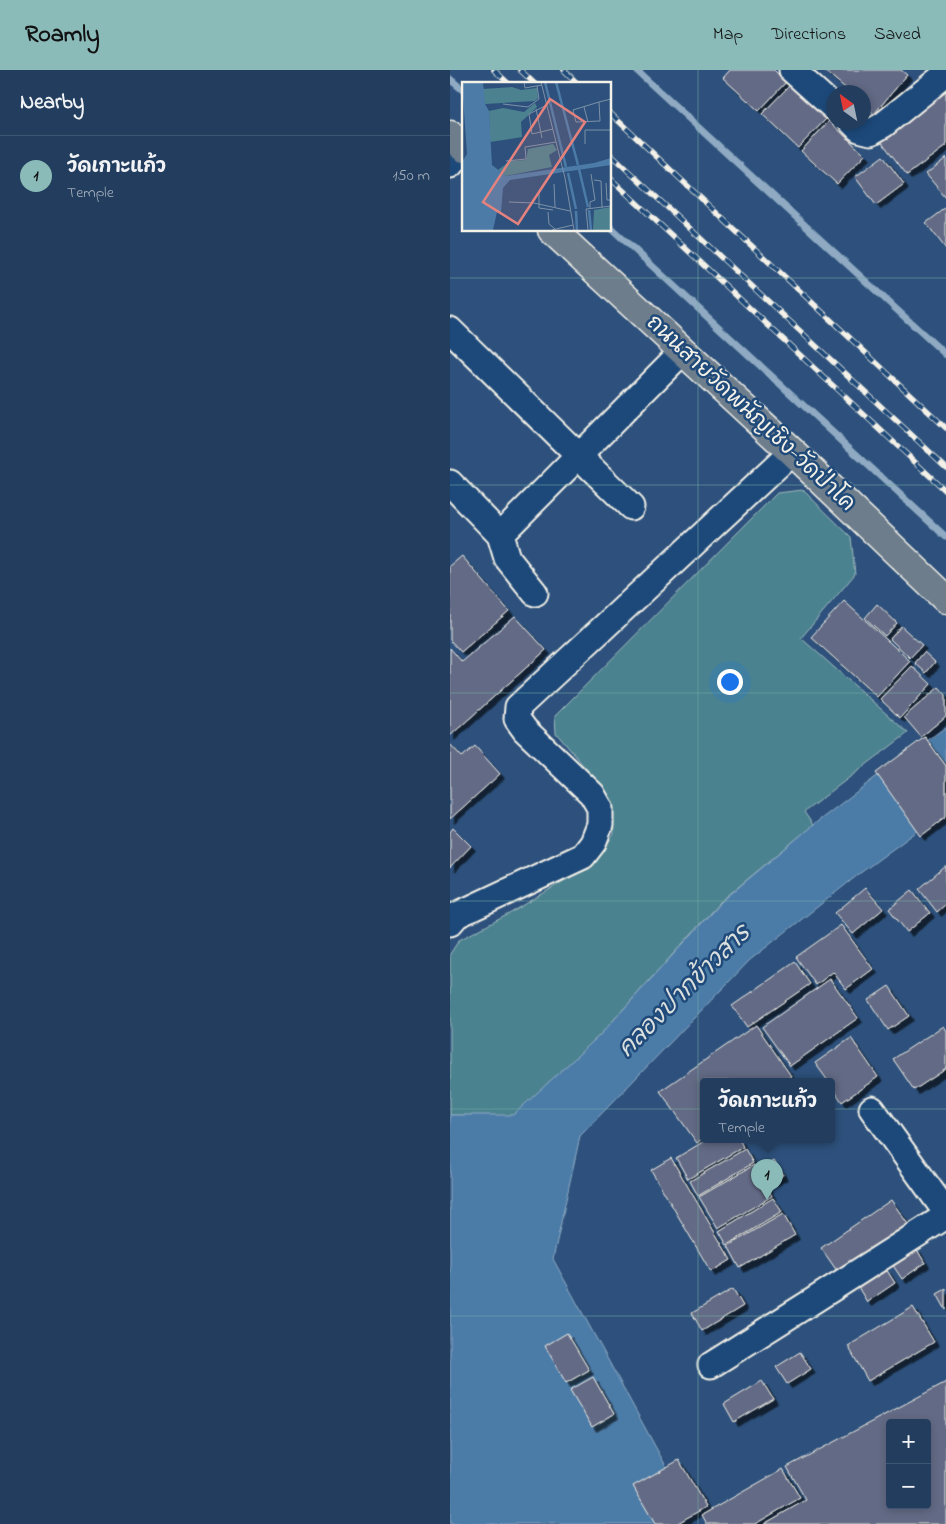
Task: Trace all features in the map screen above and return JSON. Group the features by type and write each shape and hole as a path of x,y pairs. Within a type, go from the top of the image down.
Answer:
{"main road":[{"path":"450,135 462,146"},
{"name":"ถนนสายวัดพนัญเชิง-วัดป่าโค","path":"553,231 792,452 946,599"}],"street":[{"path":"792,70 826,100"},
{"path":"864,130 871,132 883,125 946,74"},
{"path":"450,165 462,150"},
{"path":"450,330 631,507"},
{"path":"500,535 683,351"},
{"path":"450,923 457,915 583,856 593,843 600,825 600,808 592,794 525,730 517,719 518,707 792,452"},
{"path":"450,483 500,535 507,558 536,593"},
{"path":"711,1365 946,1214 872,1109"}],"green space":[{"path":"803,490 851,537 855,574 801,638 908,733 804,812 813,825 720,902 601,1034 513,1116 450,1115 450,954 459,940 509,914 595,862 614,834 611,798 556,733 555,716 777,493"}],"water":[{"name":"คลองปากข้าวสาร","path":"946,727 946,810 863,871 750,960 580,1136 553,1259 691,1512 669,1524 450,1524 450,1115 513,1115 601,1034 721,902 813,825 885,770"}],"building":[{"path":"730,70 774,70 786,82 759,111 723,78"},
{"path":"824,70 901,70 907,75 874,114 871,112 871,85 842,85"},
{"path":"790,85 826,119 798,148 762,114"},
{"path":"946,87 946,146 907,175 878,137"},
{"path":"826,124 826,130 839,130 865,155 837,184 801,151"},
{"path":"883,156 904,184 876,205 855,177"},
{"path":"946,158 946,198 926,174"},
{"path":"946,208 946,249 926,223"},
{"path":"462,556 509,611 461,652 450,640 450,566"},
{"path":"844,601 910,661 877,697 811,637"},
{"path":"877,604 897,623 885,636 865,618"},
{"path":"515,616 546,650 450,736 450,648 462,662"},
{"path":"901,626 922,645 910,658 890,639"},
{"path":"924,652 935,662 926,673 915,663"},
{"path":"912,666 931,684 900,718 880,699"},
{"path":"939,687 946,695 946,716 921,737 904,717"},
{"path":"925,737 946,766 946,817 921,836 876,773"},
{"path":"450,744 462,757 475,746 500,774 450,819"},
{"path":"453,828 471,846 450,868 450,832"},
{"path":"946,866 946,904 937,912 919,889"},
{"path":"865,888 883,909 853,934 835,913"},
{"path":"912,890 930,913 907,932 889,909"},
{"path":"841,925 873,969 846,989 833,972 816,985 796,957"},
{"path":"795,962 810,984 747,1027 732,1006"},
{"path":"830,979 858,1018 790,1066 762,1027"},
{"path":"889,986 909,1016 888,1030 868,1000"},
{"path":"756,1025 791,1076 788,1078 700,1078 700,1140 697,1143 660,1091"},
{"path":"943,1026 946,1031 946,1069 914,1090 893,1059"},
{"path":"851,1038 878,1077 842,1102 835,1091 835,1078 826,1078 815,1063"},
{"path":"701,1143 741,1143 743,1147 688,1179 676,1158"},
{"path":"745,1149 753,1163 698,1196 690,1181"},
{"path":"671,1158 731,1260 711,1272 651,1170"},
{"path":"774,1161 783,1175 769,1184 761,1169"},
{"path":"754,1165 772,1196 718,1228 699,1197"},
{"path":"773,1198 782,1212 727,1245 719,1231"},
{"path":"891,1200 912,1230 842,1278 821,1248"},
{"path":"783,1214 795,1235 740,1268 728,1246"},
{"path":"916,1248 925,1263 902,1279 892,1264"},
{"path":"886,1269 895,1283 867,1302 858,1287"},
{"path":"733,1289 743,1306 702,1331 692,1313"},
{"path":"946,1289 946,1310 937,1294"},
{"path":"913,1307 934,1342 868,1381 848,1346"},
{"path":"567,1333 589,1370 566,1383 545,1346"},
{"path":"800,1352 811,1369 787,1384 776,1367"},
{"path":"593,1377 614,1414 592,1427 570,1390"},
{"path":"762,1381 773,1399 734,1422 724,1404"},
{"path":"946,1382 946,1524 764,1524 806,1500 787,1467"},
{"path":"679,1460 706,1507 676,1524 655,1524 633,1486"},
{"path":"783,1469 800,1498 755,1524 707,1524 702,1515"}],"waterway":[{"path":"636,70 946,355"},
{"path":"450,79 462,89"},
{"path":"611,228 946,537"}],"railway":[{"path":"494,70 507,82"},
{"path":"520,70 533,82"},
{"path":"564,70 576,82"},
{"path":"611,114 946,428"},
{"path":"611,155 946,467"},
{"path":"611,179 946,491"}],"place":[{"name":"วัดเกาะแก้ว","path":"767,1200"}]}
